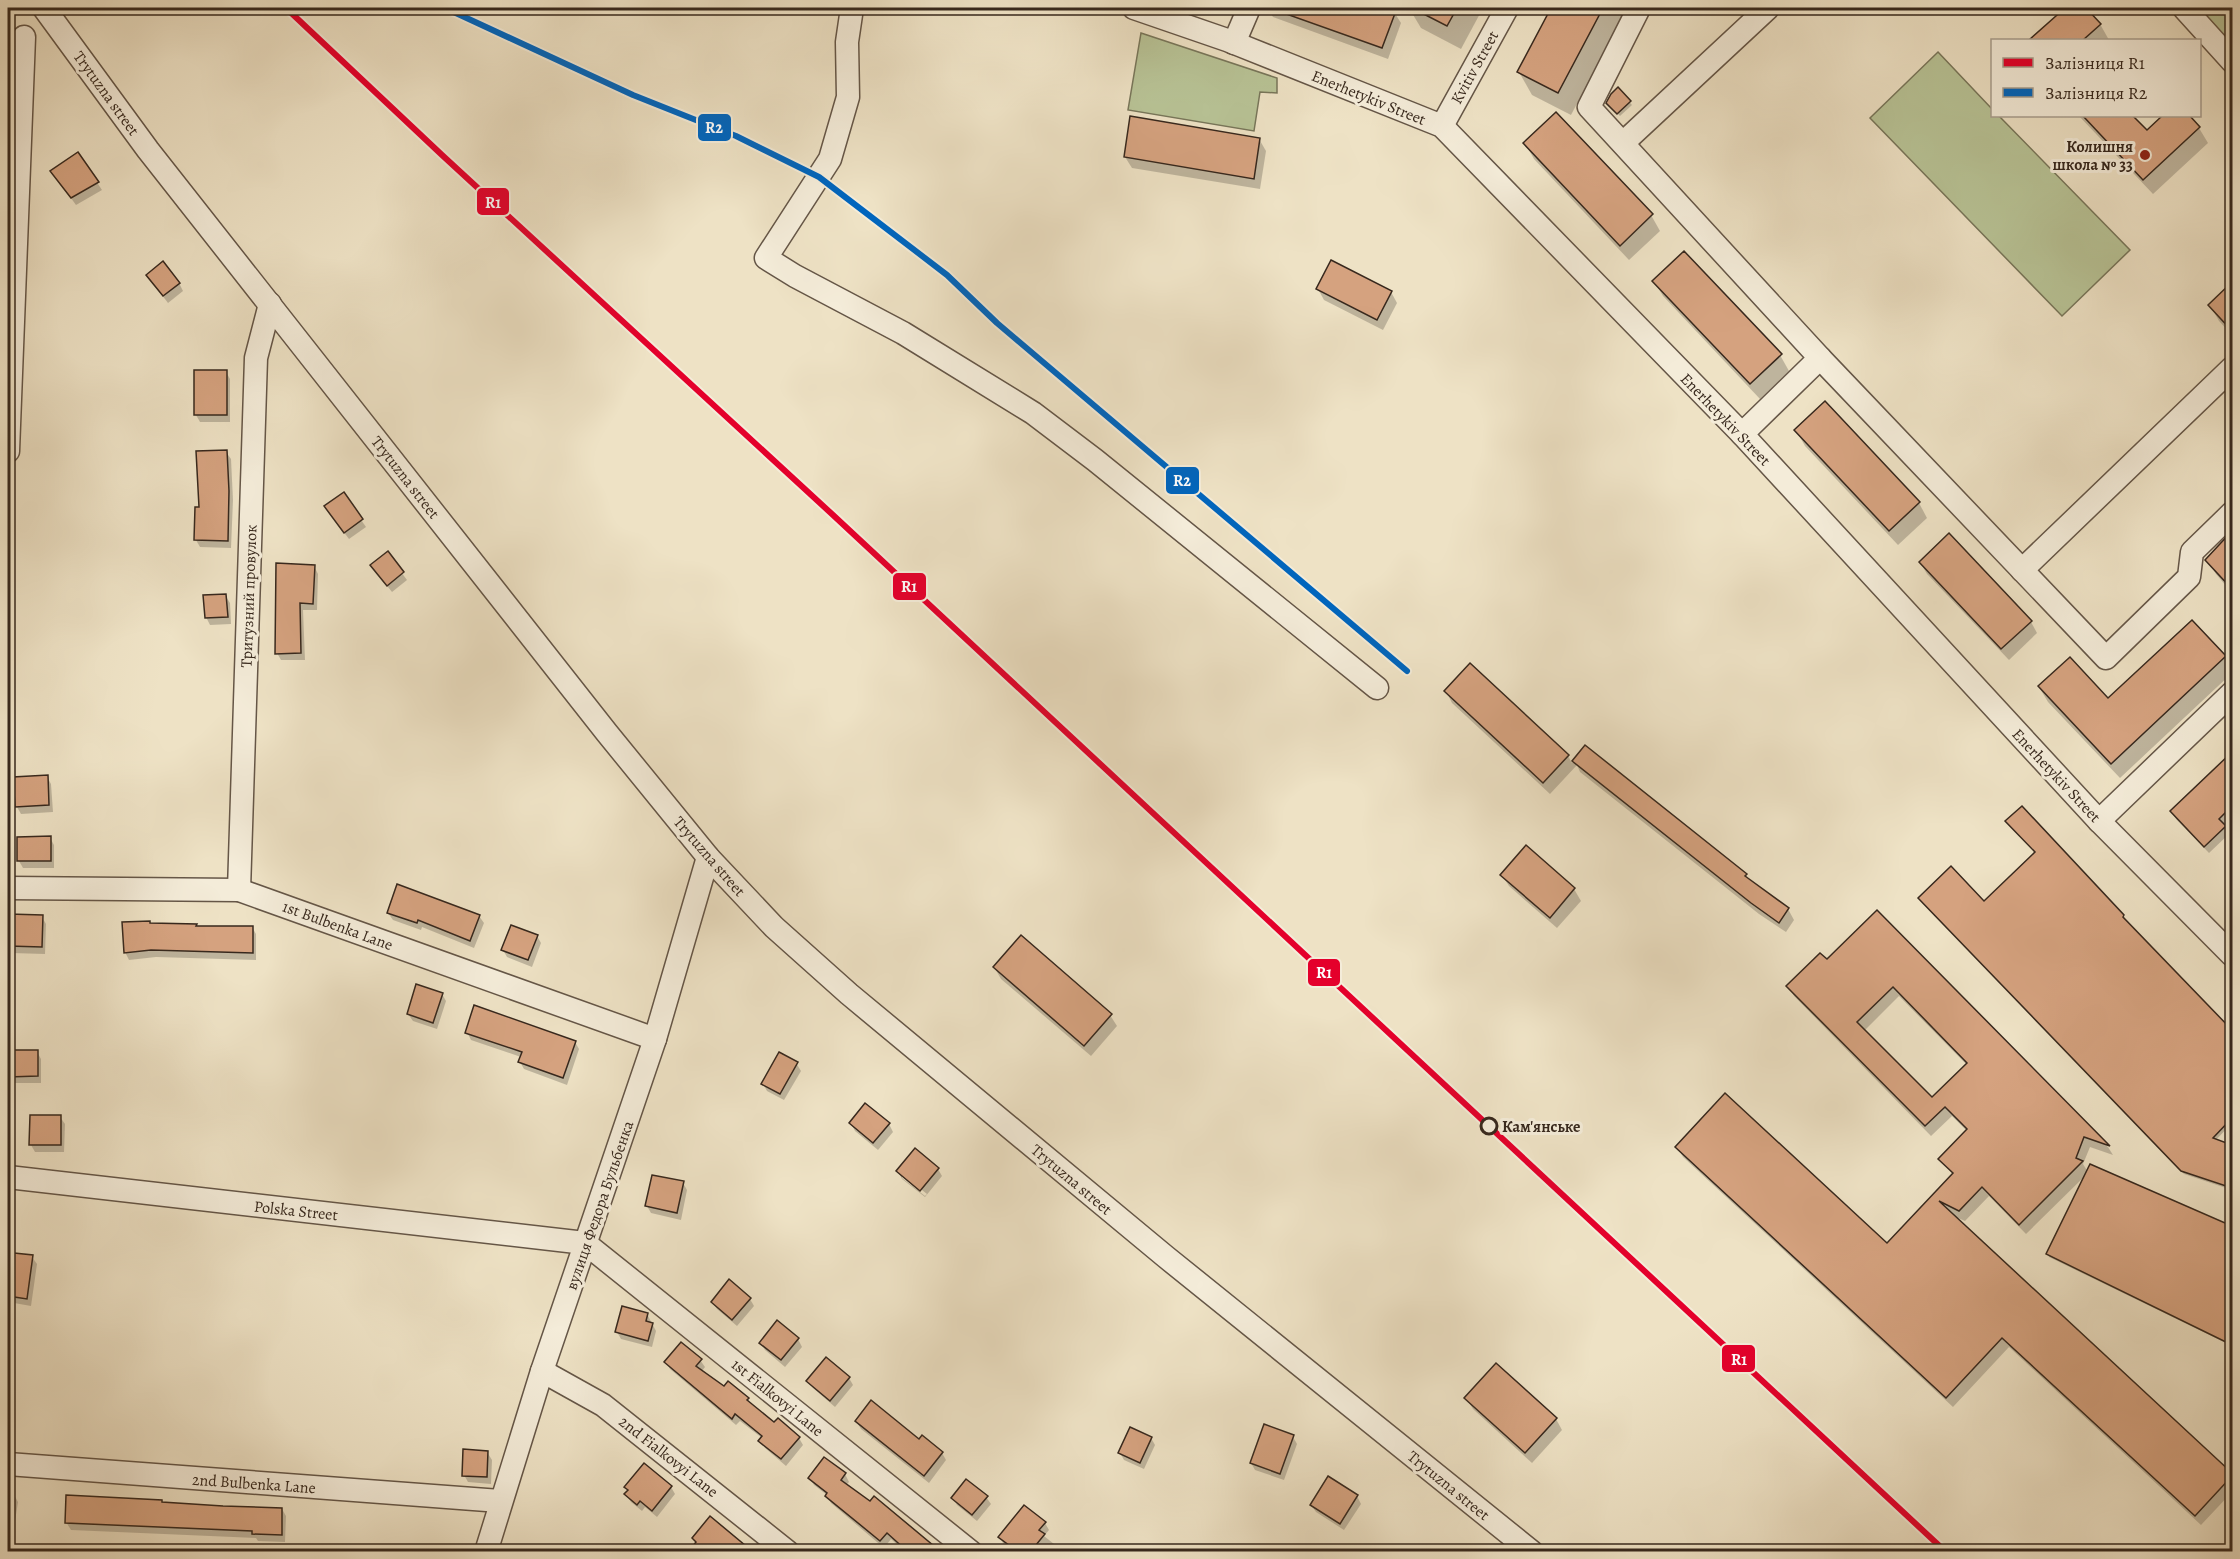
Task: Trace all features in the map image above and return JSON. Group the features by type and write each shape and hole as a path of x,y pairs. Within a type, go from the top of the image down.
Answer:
{"street":[{"path":"852,8 847,42 848,97 830,159 766,258 971,372 1033,413 1095,460 1377,688"},
{"name":"Enerhetykiv Street","path":"1134,8 1234,43 1442,126 1742,434 2099,821 2232,955"},
{"path":"1234,43 1249,8"},
{"name":"Kvitiv Street","path":"1442,126 1507,8"},
{"path":"1639,8 1589,107 1820,358 2106,658 2189,577 2192,552 2232,513"},
{"path":"1623,143 1768,8"},
{"path":"2184,8 2232,61"},
{"path":"8,451 16,40 49,14"},
{"name":"Trytuzna street","path":"49,14 148,150 607,733 708,858 774,927 849,994 1166,1257 1532,1551"},
{"name":"Тритузний провулок","path":"239,890 256,358 270,304"},
{"path":"1742,434 1820,358"},
{"path":"2022,570 2232,368"},
{"path":"2099,821 2232,693"},
{"name":"вулиця Федора Бульбенка","path":"486,1551 542,1371 656,1039 708,858"},
{"name":"1st Bulbenka Lane","path":"8,888 239,890 656,1039"},
{"name":"Polska Street","path":"8,1178 585,1243"},
{"name":"1st Fialkovyi Lane","path":"585,1243 971,1551"},
{"name":"2nd Fialkovyi Lane","path":"542,1371 603,1405 788,1551"},
{"name":"2nd Bulbenka Lane","path":"8,1464 500,1501"}],"green space":[{"path":"2198,8 2229,8 2232,11 2232,52"},
{"path":"1141,33 1277,78 1277,93 1260,92 1254,131 1128,110"},
{"path":"1938,52 1991,108 1991,117 2000,117 2130,250 2062,316 1870,118"}],"building":[{"path":"1275,8 1397,8 1382,48 1275,10"},
{"path":"1412,8 1457,8 1447,26"},
{"path":"1551,8 1603,8 1558,93 1517,72"},
{"path":"2065,8 2086,8 2101,24 2084,39 2030,39"},
{"path":"1618,87 1631,101 1617,114 1606,103"},
{"path":"1556,112 1653,214 1620,246 1523,143"},
{"path":"1130,116 1260,138 1254,179 1124,157"},
{"name":"Колишня школа № 33","path":"2084,117 2134,117 2147,130 2161,117 2191,117 2200,127 2143,180"},
{"path":"78,152 99,182 71,198 50,171"},
{"path":"1684,251 1782,354 1750,384 1652,281"},
{"path":"1331,260 1392,291 1377,320 1316,289"},
{"path":"163,261 180,283 163,296 146,275"},
{"path":"2232,282 2232,331 2208,305"},
{"path":"194,370 227,370 227,415 194,415"},
{"path":"1825,401 1920,502 1889,531 1794,430"},
{"path":"227,450 228,541 194,540 195,507 199,507 196,451"},
{"path":"344,492 363,519 344,533 324,506"},
{"path":"2232,531 2232,589 2205,560"},
{"path":"1949,533 2032,621 2001,649 1919,562"},
{"path":"388,551 404,572 387,586 370,565"},
{"path":"276,563 315,565 313,604 300,603 301,653 275,654"},
{"path":"226,594 228,617 205,618 203,595"},
{"path":"2192,620 2226,656 2111,764 2038,686 2070,657 2108,698"},
{"path":"1470,663 1569,755 1543,783 1444,691"},
{"path":"1585,745 1747,874 1745,876 1789,908 1779,923 1572,761"},
{"path":"2232,752 2232,806 2219,819 2226,826 2204,847 2170,811"},
{"path":"48,775 49,805 15,807 13,777"},
{"path":"2022,806 2124,915 2123,917 2232,1030 2232,1118 2213,1138 2232,1145 2232,1188 2181,1171 1918,898 1951,866 1984,901 2035,852 2005,821"},
{"path":"51,836 51,861 17,861 17,837"},
{"path":"1526,845 1575,888 1550,918 1500,875"},
{"path":"397,884 480,915 470,941 418,920 417,923 387,913"},
{"path":"1877,910 2110,1146 2084,1137 2076,1158 2083,1161 2019,1225 1982,1187 1959,1211 1939,1201 2232,1473 2232,1476 2195,1516 2002,1338 1946,1398 1675,1147 1725,1093 1887,1243 1953,1173 1938,1159 1967,1129 1945,1107 1925,1126 1786,986 1820,953 1827,959","holes":["1893,987 1967,1063 1932,1097 1857,1022"]},
{"path":"8,914 43,915 42,947 8,946"},
{"path":"150,921 150,923 197,924 196,926 253,926 253,953 151,950 124,953 122,922"},
{"path":"511,925 538,935 528,960 501,950"},
{"path":"1021,935 1112,1014 1084,1046 993,967"},
{"path":"416,984 443,993 433,1023 407,1014"},
{"path":"474,1005 576,1041 563,1078 518,1062 522,1052 465,1033"},
{"path":"8,1050 38,1050 38,1076 8,1077"},
{"path":"779,1052 798,1062 780,1094 761,1084"},
{"path":"865,1103 890,1123 873,1143 849,1123"},
{"path":"30,1115 61,1115 61,1145 29,1145"},
{"path":"915,1148 939,1168 920,1191 896,1171"},
{"path":"2090,1164 2232,1226 2232,1345 2046,1254"},
{"path":"652,1175 684,1181 677,1213 645,1206"},
{"path":"14,1253 33,1255 27,1299 8,1296"},
{"path":"729,1279 751,1298 732,1320 711,1302"},
{"path":"622,1306 648,1313 646,1321 653,1323 648,1341 615,1332"},
{"path":"777,1320 799,1338 781,1360 759,1343"},
{"path":"681,1342 702,1359 696,1366 724,1386 728,1381 774,1422 778,1418 800,1437 781,1459 758,1441 762,1436 735,1414 732,1419 664,1362"},
{"path":"826,1357 850,1377 830,1401 806,1381"},
{"path":"1496,1363 1557,1418 1525,1453 1464,1398"},
{"path":"871,1400 919,1439 922,1435 943,1452 924,1476 855,1421"},
{"path":"1264,1424 1294,1435 1280,1474 1250,1463"},
{"path":"1130,1427 1152,1437 1140,1463 1118,1453"},
{"path":"463,1449 488,1451 487,1477 462,1476"},
{"path":"824,1457 846,1473 841,1480 870,1501 874,1496 940,1551 907,1551 887,1533 880,1541 825,1496 827,1493 808,1478"},
{"path":"644,1463 672,1486 652,1511 640,1501 637,1505 624,1494 628,1490 624,1487"},
{"path":"1328,1476 1358,1495 1340,1524 1310,1505"},
{"path":"966,1479 988,1496 972,1515 951,1498"},
{"path":"66,1495 282,1508 282,1535 252,1534 252,1531 65,1523"},
{"path":"1024,1505 1046,1522 1039,1530 1045,1534 1031,1551 1017,1551 998,1537"},
{"path":"710,1516 752,1551 689,1551 696,1542 692,1538"}],"rail line":[{"name":"R1","path":"286,8 1946,1552"},
{"name":"R2","path":"445,8 633,95 736,136 819,177 947,275 997,323 1407,671"}],"place":[{"name":"Колишня школа № 33","path":"2145,155"},
{"name":"Кам'янське","path":"1489,1126"}]}
